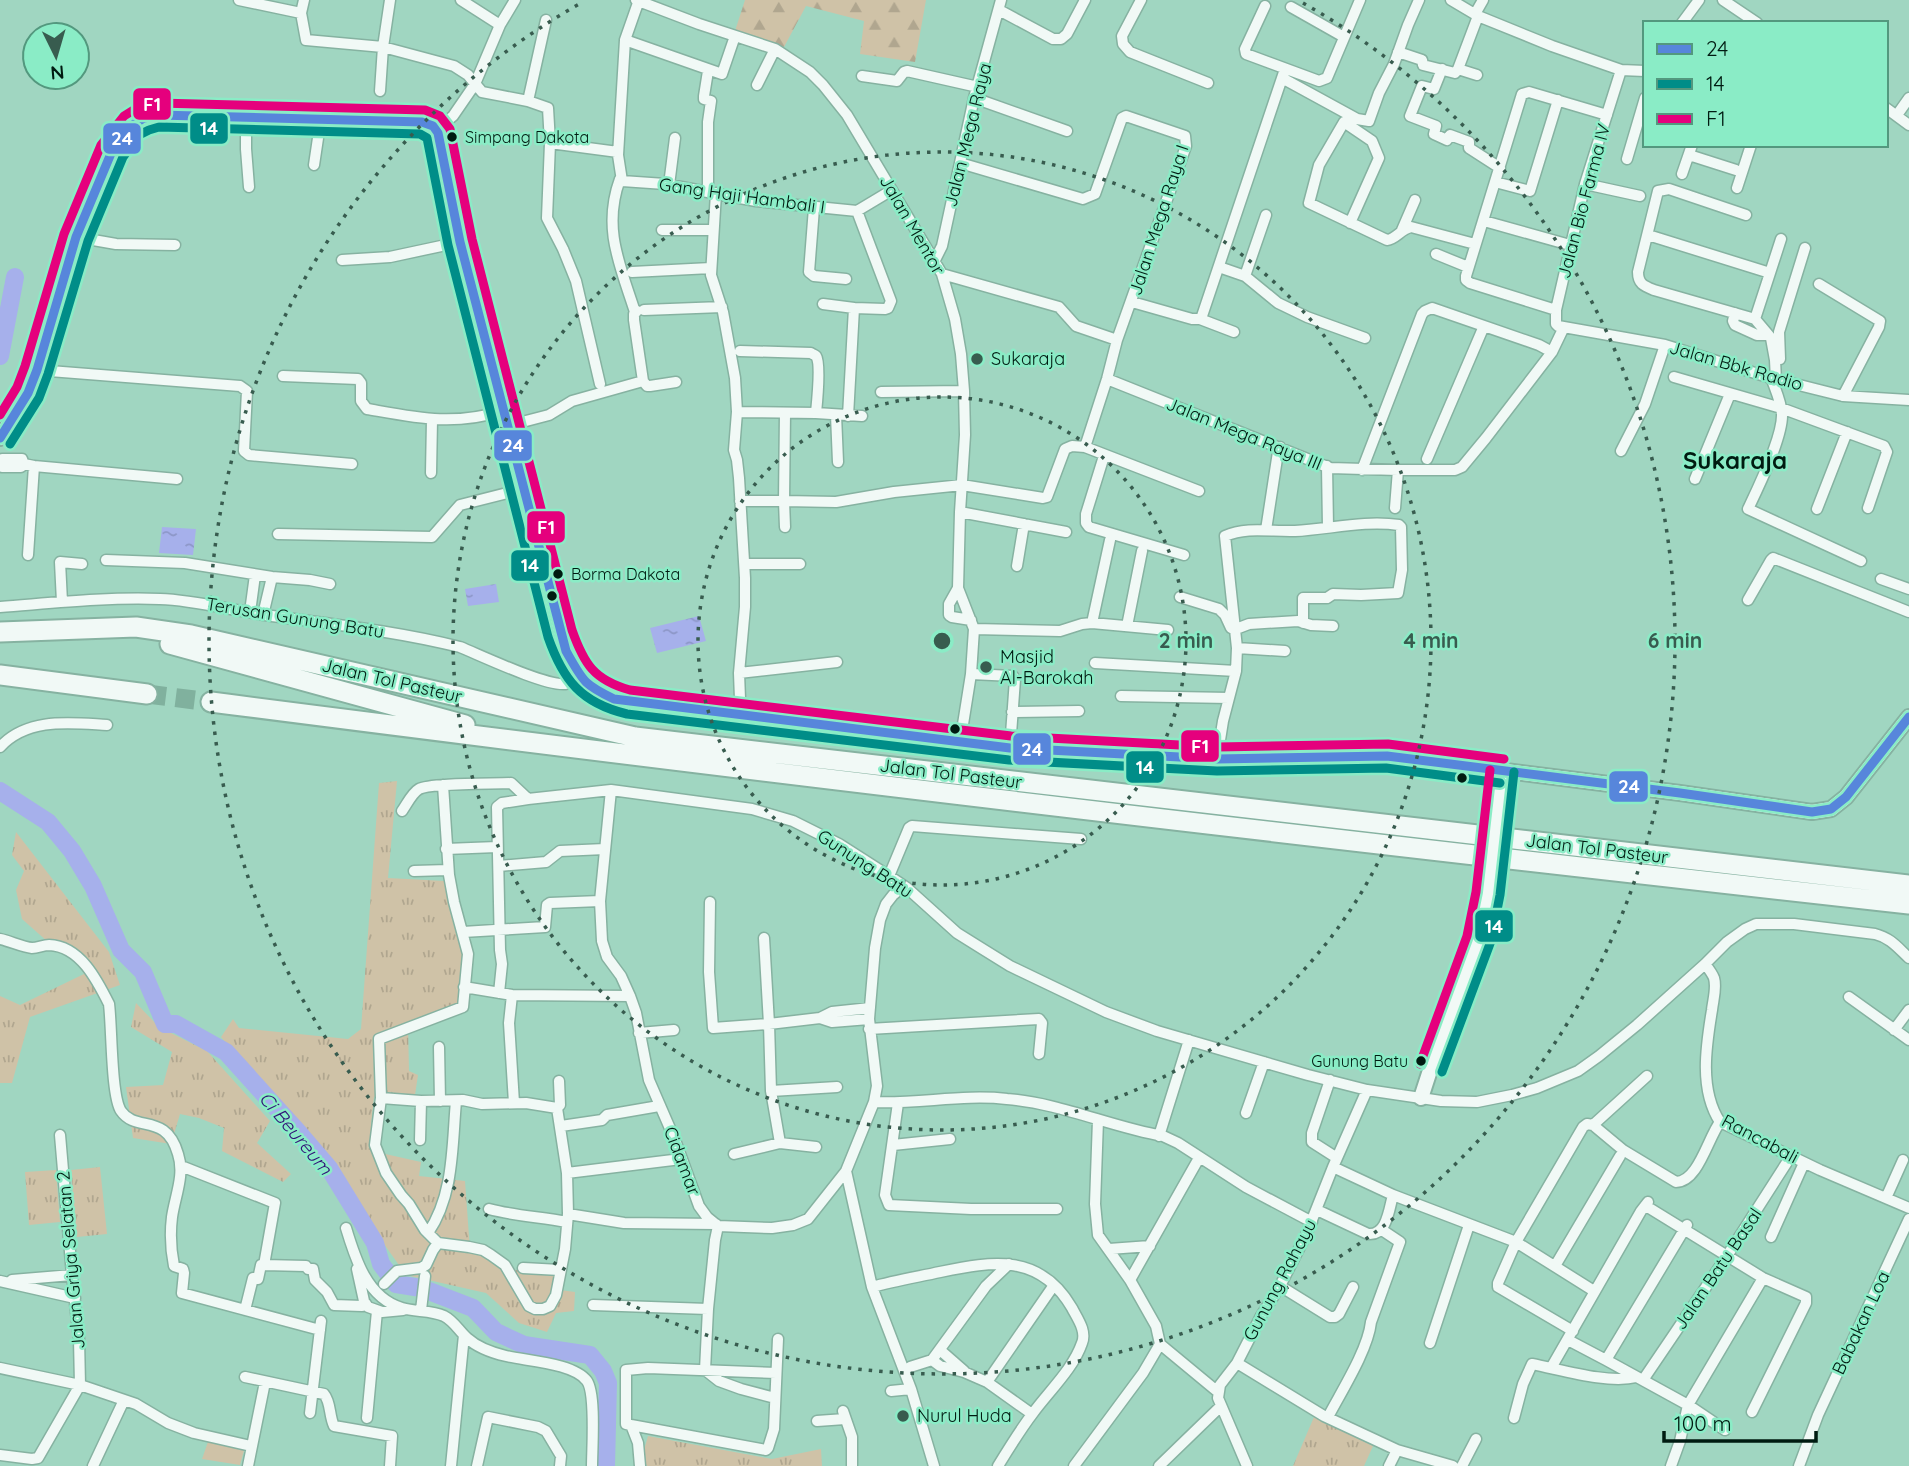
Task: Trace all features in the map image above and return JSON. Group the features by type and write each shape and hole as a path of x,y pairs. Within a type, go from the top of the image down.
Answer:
{"highway":[{"name":"Jalan Tol Pasteur","path":"0,632 136,627 204,638 635,737 1909,885"},
{"path":"0,642 122,638 160,641 530,743"},
{"path":"0,675 147,694"},
{"name":"Jalan Tol Pasteur","path":"211,702 530,743 1454,853 1909,904"}],"main road":[{"path":"0,438 28,393 76,237 112,151 131,126 158,115 422,122 436,130 440,140 460,242 560,634 581,678 590,687 614,699 1010,748 1217,759 1387,756 1812,812 1839,804 1909,717"},
{"path":"1421,1098 1479,939 1488,894 1502,771"}],"street":[{"path":"239,0 301,13"},
{"path":"304,0 301,13 306,40 383,47 454,65 463,70 484,92 548,108 550,143 546,213 548,223 563,248 576,281 600,384"},
{"path":"380,91 390,0"},
{"path":"461,0 500,24"},
{"path":"436,130 453,116 475,84 500,24 515,0"},
{"path":"638,0 625,40 618,152 624,180 615,194 612,239 639,311 634,320 643,381 647,386 676,382"},
{"name":"Jalan Mentor","path":"638,0 775,49 810,72 837,101 942,274 955,319 961,354 965,435 958,588 973,624 971,674 960,743"},
{"path":"1000,5 1053,38 1061,39 1067,34 1085,0"},
{"path":"1140,0 1122,36 1123,44 1130,52 1208,83"},
{"path":"1284,73 1314,80 1327,78 1360,0"},
{"path":"1265,6 1245,51 1248,55 1284,73 1357,119 1369,121 1419,0"},
{"path":"1451,0 1477,15 1552,46 1621,70 1643,71"},
{"path":"1398,52 1422,61 1423,65 1455,73 1483,0"},
{"path":"1683,21 1699,0"},
{"path":"1723,0 1735,4 1755,21"},
{"name":"Jalan Mega Raya","path":"935,260 942,246 975,98 1000,5"},
{"path":"1291,7 1344,37"},
{"path":"528,101 546,20"},
{"path":"625,40 722,74 735,36"},
{"path":"757,85 775,49"},
{"path":"1442,69 1434,89 1422,86 1410,116 1436,126 1434,134 1447,139 1450,135 1469,142 1469,148 1500,168"},
{"path":"1458,69 1477,75"},
{"name":"Jalan Bio Farma IV","path":"1556,310 1585,184 1621,70"},
{"path":"708,71 704,99 710,101 708,122 713,230 711,268 712,281 722,307 734,371 737,412 734,450 745,564 740,699 748,717"},
{"path":"862,76 897,81 907,71 978,87"},
{"path":"1200,319 1284,73"},
{"path":"1564,327 1556,324 1556,310 1470,283 1466,280 1468,267 1522,94 1529,92 1607,115"},
{"path":"975,98 1066,131"},
{"path":"1897,115 1909,98"},
{"path":"1496,182 1530,191 1558,100"},
{"path":"1627,159 1643,105"},
{"path":"1888,109 1909,125"},
{"path":"246,116 249,187"},
{"name":"Jalan Mega Raya I","path":"960,163 1083,199 1095,194 1122,118 1126,116 1185,136 1186,146 1132,302 1200,319 1234,332"},
{"path":"314,165 321,118"},
{"path":"1350,223 1379,158 1372,141 1344,122 1319,165 1309,203 1350,223 1389,240 1411,227 1475,244"},
{"path":"668,185 675,138"},
{"path":"550,143 618,152"},
{"path":"1737,188 1750,147"},
{"path":"1682,174 1690,150 1737,170"},
{"name":"Gang Haji Hambali I","path":"624,180 756,201 857,211"},
{"path":"1585,184 1640,196"},
{"path":"1746,215 1669,189 1658,191 1638,278 1643,286 1755,319 1771,338 1782,424 1748,509 1861,561"},
{"path":"823,304 888,309 891,301 857,211 892,190"},
{"path":"1402,230 1415,201"},
{"path":"814,208 809,272 814,276 846,279"},
{"path":"1245,276 1266,215"},
{"path":"1484,221 1570,245"},
{"path":"662,230 713,230"},
{"path":"1648,235 1770,273"},
{"path":"76,237 116,244 175,245"},
{"path":"1755,319 1782,239"},
{"path":"342,260 390,257 460,242"},
{"path":"1776,380 1779,332 1805,248"},
{"path":"1436,254 1468,267"},
{"path":"1219,267 1245,276 1278,303 1307,317 1365,338"},
{"path":"632,272 711,268"},
{"path":"942,274 1059,307 1076,326 1117,340"},
{"path":"1819,284 1880,321 1843,396"},
{"path":"1085,447 1117,340 1132,302"},
{"path":"639,311 722,307"},
{"path":"848,415 854,307"},
{"path":"1362,470 1425,311 1432,308 1552,352"},
{"path":"1735,313 1735,325 1757,335 1766,334"},
{"path":"1427,458 1484,326"},
{"name":"Jalan Bbk Radio","path":"1564,327 1665,345 1776,380 1843,396 1909,400"},
{"name":"Jalan Mega Raya III","path":"1107,379 1327,467 1362,470 1455,470 1462,467 1486,439 1552,352 1564,327"},
{"path":"1621,451 1645,404 1665,345"},
{"path":"740,351 815,355 818,362 816,413"},
{"path":"37,370 240,386 247,391 244,452 249,455 352,464"},
{"path":"283,376 358,379 361,383 361,401 367,409 432,420 549,415 572,401 643,381"},
{"path":"1674,377 1781,408 1884,446 1887,452 1868,508"},
{"path":"881,392 964,391"},
{"path":"1695,479 1730,394"},
{"path":"737,412 862,416"},
{"path":"785,413 785,527"},
{"path":"836,415 838,462"},
{"path":"430,473 432,420"},
{"path":"1817,509 1847,432"},
{"path":"740,501 835,502 962,485 1045,498 1065,449 1072,446 1085,447 1199,491"},
{"path":"1266,530 1280,447"},
{"path":"1104,456 1086,514 1089,527 1184,555"},
{"path":"0,463 2,460 22,459 29,465 177,479"},
{"path":"28,555 29,465"},
{"path":"1327,467 1328,527"},
{"path":"1395,508 1398,470"},
{"path":"278,534 432,537 460,505 523,489"},
{"path":"960,513 1066,532"},
{"path":"1017,566 1024,524"},
{"path":"1217,759 1223,721 1236,671 1237,648 1225,536 1235,532 1266,530 1295,531 1390,524 1401,527 1402,562 1399,589 1395,594 1333,594 1326,598 1303,598 1303,623"},
{"path":"1092,623 1110,540"},
{"path":"1127,626 1142,551"},
{"path":"1748,600 1773,558 1909,612"},
{"path":"106,560 185,563 330,584"},
{"path":"61,602 60,562 82,564"},
{"path":"745,564 800,564"},
{"path":"250,612 256,575"},
{"path":"263,615 272,577"},
{"path":"1881,579 1909,589"},
{"name":"Jalan Mentor","path":"958,588 949,604 949,615 973,624"},
{"path":"1180,597 1219,609 1231,628 1236,629 1249,624 1298,621 1311,625 1333,626"},
{"name":"Terusan Gunung Batu","path":"0,607 97,599 172,600 334,624 460,647 556,684 574,682 581,678"},
{"path":"973,624 1060,631 1092,623 1168,630"},
{"path":"1237,648 1285,651"},
{"path":"739,673 837,662"},
{"path":"1095,663 1236,671"},
{"path":"971,674 1013,676 1015,679 1010,748"},
{"path":"1121,696 1229,698"},
{"path":"1012,712 1079,711"},
{"path":"0,747 16,734 42,724 107,725"},
{"path":"402,811 416,791 443,785 512,783 528,799"},
{"path":"443,785 448,870 468,954 463,1007 379,1039 381,1098 375,1147 386,1173 428,1233 438,1243 483,1250 500,1261 512,1275 529,1306 535,1309 550,1306 556,1295 565,1250 568,1218 567,1173 557,1108 560,1105 559,1081"},
{"name":"Gunung Batu","path":"497,847 497,807 502,803 528,799 611,790 752,809 793,821 839,844 907,888 957,933 1010,966 1106,1012 1157,1031 1264,1062 1367,1090 1421,1098 1477,1102 1512,1095 1578,1071 1617,1042 1727,942 1756,924 1807,925 1875,934 1884,936 1899,946 1905,955"},
{"name":"Cidamar","path":"611,790 600,901 603,947 630,996 636,1013 649,1080 699,1206 717,1225"},
{"path":"889,876 912,826 1081,839"},
{"path":"446,849 497,847 502,964 499,993"},
{"path":"499,866 546,862 560,851 605,849"},
{"path":"414,871 448,870"},
{"path":"489,1209 510,1214 676,1225 772,1228 793,1225 808,1219 846,1171 874,1102 877,1086 869,1018 875,948 886,904 899,890 907,888"},
{"path":"463,932 544,927 547,905 550,903 600,901"},
{"path":"710,902 709,972 713,1028 820,1018 832,1022 869,1018 1039,1019 1042,1023 1039,1054"},
{"path":"764,938 771,1091 780,1143"},
{"path":"0,939 33,948 56,946 70,951 83,961 109,1004 116,1092 120,1110 131,1119 162,1128 174,1142 178,1153 181,1166 172,1220 172,1238 174,1266 183,1269 184,1273 181,1293 245,1310 320,1325 310,1413"},
{"name":"Rancabali","path":"1705,964 1713,976 1715,986 1708,1035 1706,1081 1713,1112 1720,1122 1804,1163 1909,1208"},
{"path":"464,987 512,995 630,996"},
{"path":"512,995 509,1023 514,1103"},
{"path":"1849,997 1909,1040"},
{"path":"1894,1030 1909,1010"},
{"path":"639,1033 674,1030"},
{"path":"1160,1136 1189,1040"},
{"path":"439,1047 440,1101"},
{"path":"1246,1113 1264,1062"},
{"path":"1593,1125 1647,1076"},
{"path":"1330,1080 1312,1133 1312,1142 1335,1162 1393,1195 1516,1242 1594,1291"},
{"path":"771,1091 837,1087"},
{"name":"Gunung Rahayu","path":"1218,1392 1280,1286 1312,1222 1367,1090"},
{"path":"874,1102 898,1103 965,1097 1009,1099 1040,1104 1160,1136 1178,1143 1246,1187 1312,1222"},
{"path":"381,1098 482,1104 514,1103 557,1108"},
{"path":"420,1140 421,1101"},
{"path":"428,1233 438,1219 447,1185 456,1101"},
{"path":"898,1103 885,1195 887,1203 893,1207 1058,1209"},
{"path":"561,1126 602,1120 607,1115 660,1106"},
{"path":"1098,1120 1095,1205 1098,1235 1130,1280 1156,1326 1160,1344 1218,1392 1221,1406 1247,1466"},
{"path":"1720,1122 1712,1133 1702,1158 1690,1176 1682,1182 1676,1182 1623,1150 1593,1125 1587,1124 1516,1242 1498,1287 1606,1360 1689,1404 1725,1430"},
{"name":"Jalan Griya Selatan 2","path":"60,1135 79,1339 80,1385"},
{"path":"893,1145 950,1139"},
{"path":"734,1154 780,1143 816,1147"},
{"path":"1555,1266 1620,1156"},
{"name":"Jalan Batu Basal","path":"1640,1379 1729,1254 1791,1156"},
{"path":"1130,1280 1199,1158"},
{"path":"567,1173 681,1159"},
{"path":"1886,1198 1903,1160"},
{"path":"1771,1237 1804,1163"},
{"path":"181,1166 275,1203 264,1265"},
{"path":"846,1171 872,1287 911,1388 934,1466"},
{"path":"1317,1210 1374,1235 1382,1230 1393,1195"},
{"path":"1551,1368 1646,1206 1686,1227 1763,1278 1806,1297 1806,1303 1752,1412"},
{"name":"Babakan Loa","path":"1799,1466 1818,1415 1909,1219"},
{"path":"705,1370 717,1225"},
{"path":"1430,1343 1469,1225"},
{"path":"1606,1360 1686,1227"},
{"path":"346,1228 364,1301 368,1307 389,1312 422,1308 447,1318 471,1341 496,1353 567,1368 581,1374 591,1389 593,1466"},
{"path":"1328,1417 1370,1331 1400,1242 1382,1230"},
{"path":"384,1284 397,1271 426,1265 438,1243"},
{"path":"1110,1250 1150,1246"},
{"path":"354,1255 377,1293 406,1309"},
{"path":"872,1287 977,1265 1009,1264 1040,1273 1055,1285 1072,1309 1084,1336 1075,1359 1032,1414 998,1466"},
{"path":"910,1367 932,1360 986,1286 1009,1264"},
{"path":"245,1310 253,1278 258,1279 261,1265 306,1265 307,1269 313,1269 315,1280 327,1292 334,1305 362,1306"},
{"path":"977,1265 984,1275 986,1286"},
{"path":"523,1268 560,1270"},
{"path":"2,1281 72,1275"},
{"path":"422,1308 425,1276"},
{"path":"1671,1466 1689,1404 1763,1278"},
{"path":"2,1281 75,1298"},
{"path":"987,1382 1055,1285"},
{"path":"1280,1286 1330,1317 1339,1314 1353,1287"},
{"path":"593,1305 708,1309"},
{"path":"367,1418 377,1311"},
{"path":"452,1466 464,1335"},
{"path":"776,1373 648,1368 626,1370 626,1424 766,1450 774,1429 778,1339"},
{"path":"1074,1466 1143,1373 1160,1344"},
{"path":"940,1350 964,1372"},
{"path":"932,1360 940,1366 987,1382 1032,1414"},
{"path":"1237,1363 1328,1417 1398,1450 1453,1466"},
{"path":"1514,1418 1523,1384 1532,1364 1594,1376 1640,1379"},
{"path":"0,1368 80,1385 146,1409 168,1423 194,1433 251,1446"},
{"path":"705,1370 719,1381 775,1398"},
{"path":"245,1377 324,1394 334,1426 392,1436 390,1466"},
{"path":"248,1466 265,1382"},
{"path":"0,1455 37,1462 80,1385"},
{"path":"891,1391 911,1388"},
{"path":"93,1466 124,1400"},
{"path":"1159,1466 1221,1406"},
{"path":"817,1421 844,1415 852,1437 852,1466"},
{"path":"477,1466 488,1417 546,1431 561,1457 560,1466"},
{"path":"631,1425 638,1443 640,1466"},
{"path":"638,1443 650,1428"},
{"path":"1462,1466 1476,1439"},
{"path":"1389,1466 1398,1450"}],"green space":[{"path":"745,0 926,0 915,62 860,54 864,21 806,6 784,47 735,31"},
{"path":"397,781 388,878 445,881 464,955 461,1006 408,1024 409,1071 418,1075 415,1095 385,1094 374,1097 372,1151 421,1162 419,1176 465,1181 470,1250 483,1253 506,1269 555,1273 553,1289 575,1292 574,1311 556,1313 547,1332 519,1323 486,1293 406,1275 318,1151 221,1037 233,1019 239,1028 348,1039 361,1029 379,783"},
{"path":"16,832 109,952 120,985 30,1017 12,1083 0,1083 0,996 20,1005 84,974 74,953 48,942 22,919 16,890 24,871 12,855"},
{"path":"136,1003 159,1027 207,1051 270,1121 257,1143 291,1174 283,1182 222,1151 224,1128 199,1118 180,1114 171,1144 133,1138 126,1087 163,1085 172,1052 131,1027"},
{"path":"100,1167 107,1234 77,1237 71,1170"},
{"path":"56,1170 60,1222 29,1225 25,1172"},
{"path":"1314,1417 1373,1446 1364,1466 1293,1466"},
{"path":"648,1436 772,1459 821,1449 822,1466 647,1466 642,1457"},
{"path":"209,1439 245,1447 240,1465 202,1459"}],"water":[{"path":"162,527 196,529 193,555 159,553"},
{"path":"496,584 499,602 468,606 465,589"},
{"path":"699,616 706,641 657,653 650,628"}],"waterway":[{"name":"Ci Beureum","path":"0,356 15,277"},
{"name":"Ci Beureum","path":"0,791 48,822 72,851 93,886 121,950 143,972 165,1024 176,1024 226,1052 329,1168 375,1243 381,1264 396,1284 421,1288 473,1308 496,1332 524,1345 590,1355 603,1371 608,1383 606,1466"}],"tunnel":[{"path":"147,694 211,702"}],"transit line":[{"name":"F1","path":"0,415 17,387 25,366 64,234 101,145 124,116 140,106 158,103 425,110 440,116 450,129 472,239 572,630 586,661 607,681 630,690 1011,736 1217,747 1388,744 1504,759"},
{"name":"24","path":"0,438 28,393 76,237 112,151 131,126 144,118 158,115 422,122 433,126 438,133 460,242 566,651 585,681 614,699 1010,748 1217,759 1387,756 1812,812 1831,809 1846,797 1909,717"},
{"name":"14","path":"10,444 39,398 88,241 123,157 139,135 159,127 420,134 427,138 448,245 548,637 567,677 576,688 597,703 627,714 1009,760 1217,771 1386,768 1500,783"},
{"name":"F1","path":"1420,1064 1467,936 1476,892 1490,770"},
{"name":"14","path":"1442,1072 1491,941 1500,895 1514,772"}],"place":[{"name":"Simpang Dakota","path":"452,137"},
{"name":"Sukaraja","path":"977,359"},
{"name":"Borma Dakota","path":"558,574"},
{"name":"Masjid Al-Barokah","path":"986,667"},
{"name":"Gunung Batu","path":"1421,1061"},
{"name":"Nurul Huda","path":"903,1416"}],"district":[{"name":"Sukaraja","path":"1735,461"}]}
